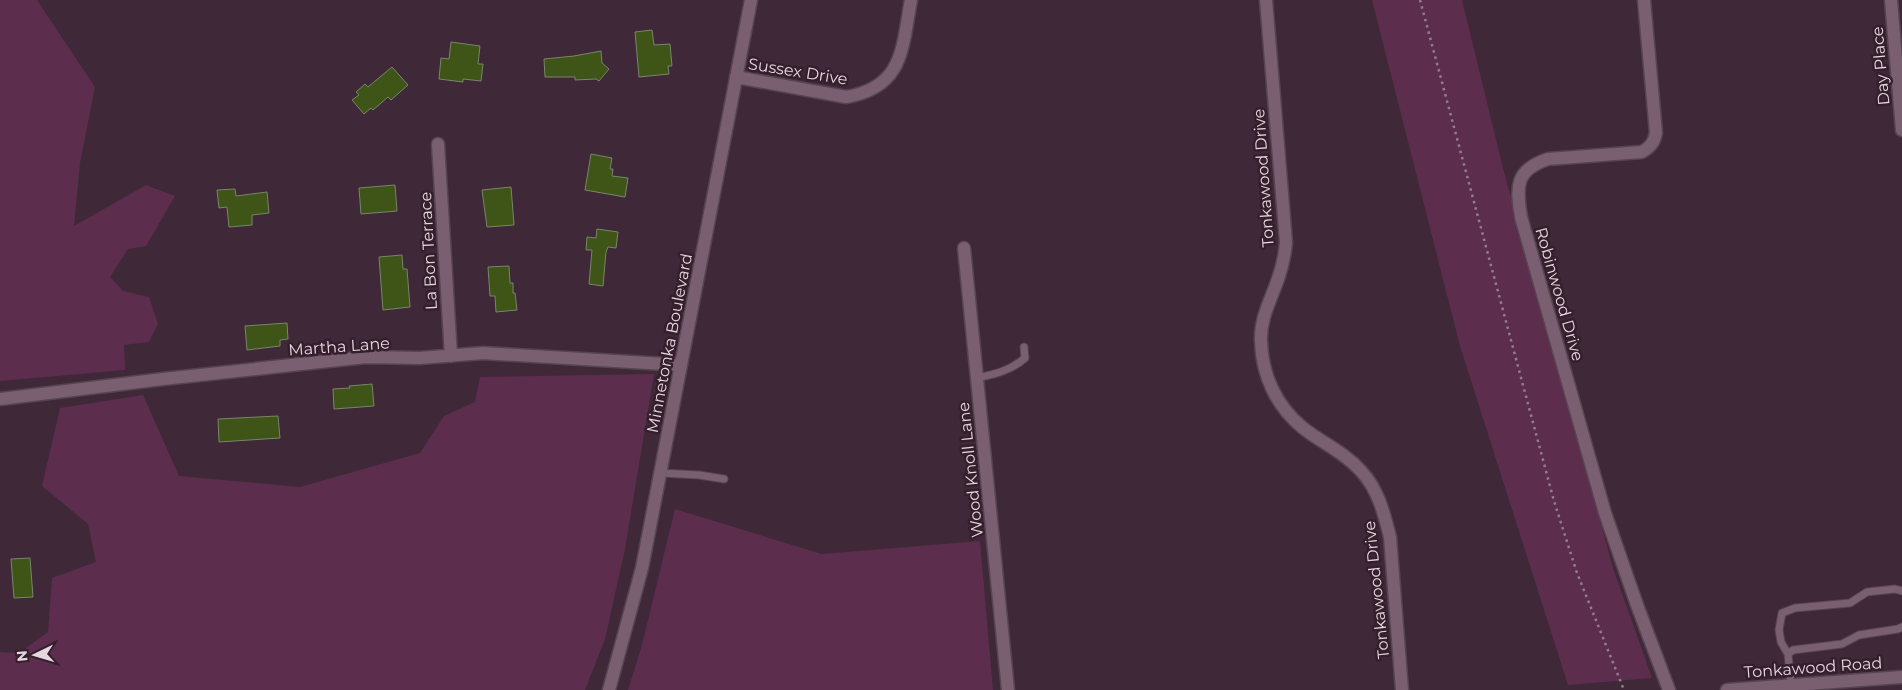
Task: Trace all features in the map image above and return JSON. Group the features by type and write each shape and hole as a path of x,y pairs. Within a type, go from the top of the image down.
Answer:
{"street":[{"name":"Minnetonka Boulevard","path":"609,690 642,568 751,0"},
{"name":"Sussex Drive","path":"736,77 846,97 863,94 877,87 890,75 898,62 911,0"},
{"name":"Tonkawood Drive","path":"1266,0 1286,242 1280,275 1264,314 1261,339 1263,364 1271,389 1285,410 1303,428 1345,455 1362,472 1376,492 1390,537 1402,690"},
{"name":"Robinwood Drive","path":"1644,0 1656,133 1655,141 1650,148 1642,152 1548,159 1534,164 1524,172 1517,194 1524,226 1606,513 1637,605 1669,690"},
{"name":"Day Place","path":"1891,0 1902,130"},
{"name":"La Bon Terrace","path":"438,144 451,356"},
{"name":"Wood Knoll Lane","path":"964,248 1008,690"},
{"name":"Martha Lane","path":"0,399 163,379 366,358 420,358 483,353 681,365"},
{"name":"Tonkawood Road","path":"1726,690 1902,677"}],"lane":[{"path":"977,378 1014,367 1025,358 1024,347"},
{"path":"661,473 699,475 724,479"},
{"path":"1791,685 1788,654 1781,642 1779,630 1782,613 1796,608 1850,603 1868,592 1895,589 1902,591"},
{"path":"1788,654 1793,650 1842,644 1859,635 1902,627"}],"path":[{"path":"1420,0 1554,501 1577,572 1624,690"}],"shaded area":[{"path":"0,0 37,0 95,87 80,163 74,226 146,185 175,196 146,246 128,249 110,277 123,291 149,297 158,324 149,342 124,345 125,370 0,381"},
{"path":"1372,0 1462,0 1503,168 1613,568 1652,678 1568,685 1460,346"},
{"path":"654,374 625,549 605,639 585,690 0,690 0,652 19,653 48,632 52,578 96,562 88,524 42,486 60,408 143,395 179,476 300,487 420,453 444,416 475,402 480,377"},
{"path":"675,509 822,554 980,541 993,690 628,690 642,645"}],"building":[{"path":"652,30 654,45 670,44 672,66 668,66 669,74 639,77 635,32"},
{"path":"451,42 480,46 478,64 483,64 481,81 463,79 463,82 439,79 441,58 449,59"},
{"path":"601,51 602,63 609,69 599,81 596,79 575,80 575,77 545,77 544,59"},
{"path":"392,67 408,85 391,100 388,97 373,110 371,108 364,114 352,100 359,95 356,92 365,84 368,87"},
{"path":"591,154 612,158 610,169 613,169 612,176 628,178 625,197 585,190"},
{"path":"395,185 397,211 361,214 359,188"},
{"path":"511,187 514,225 487,227 482,190"},
{"path":"235,189 236,196 267,192 269,213 252,215 252,225 229,227 227,207 219,208 217,190"},
{"path":"597,229 618,232 616,248 608,247 606,252 603,286 589,284 592,250 586,250 587,237 596,238"},
{"path":"402,255 403,269 407,269 410,307 383,310 379,257"},
{"path":"509,266 510,283 513,283 517,310 496,312 495,296 490,296 488,267"},
{"path":"287,323 288,339 280,340 280,346 247,350 245,326"},
{"path":"372,384 374,406 334,409 333,389"},
{"path":"278,416 280,438 219,442 218,419"},
{"path":"30,558 33,597 14,598 11,559"}]}
